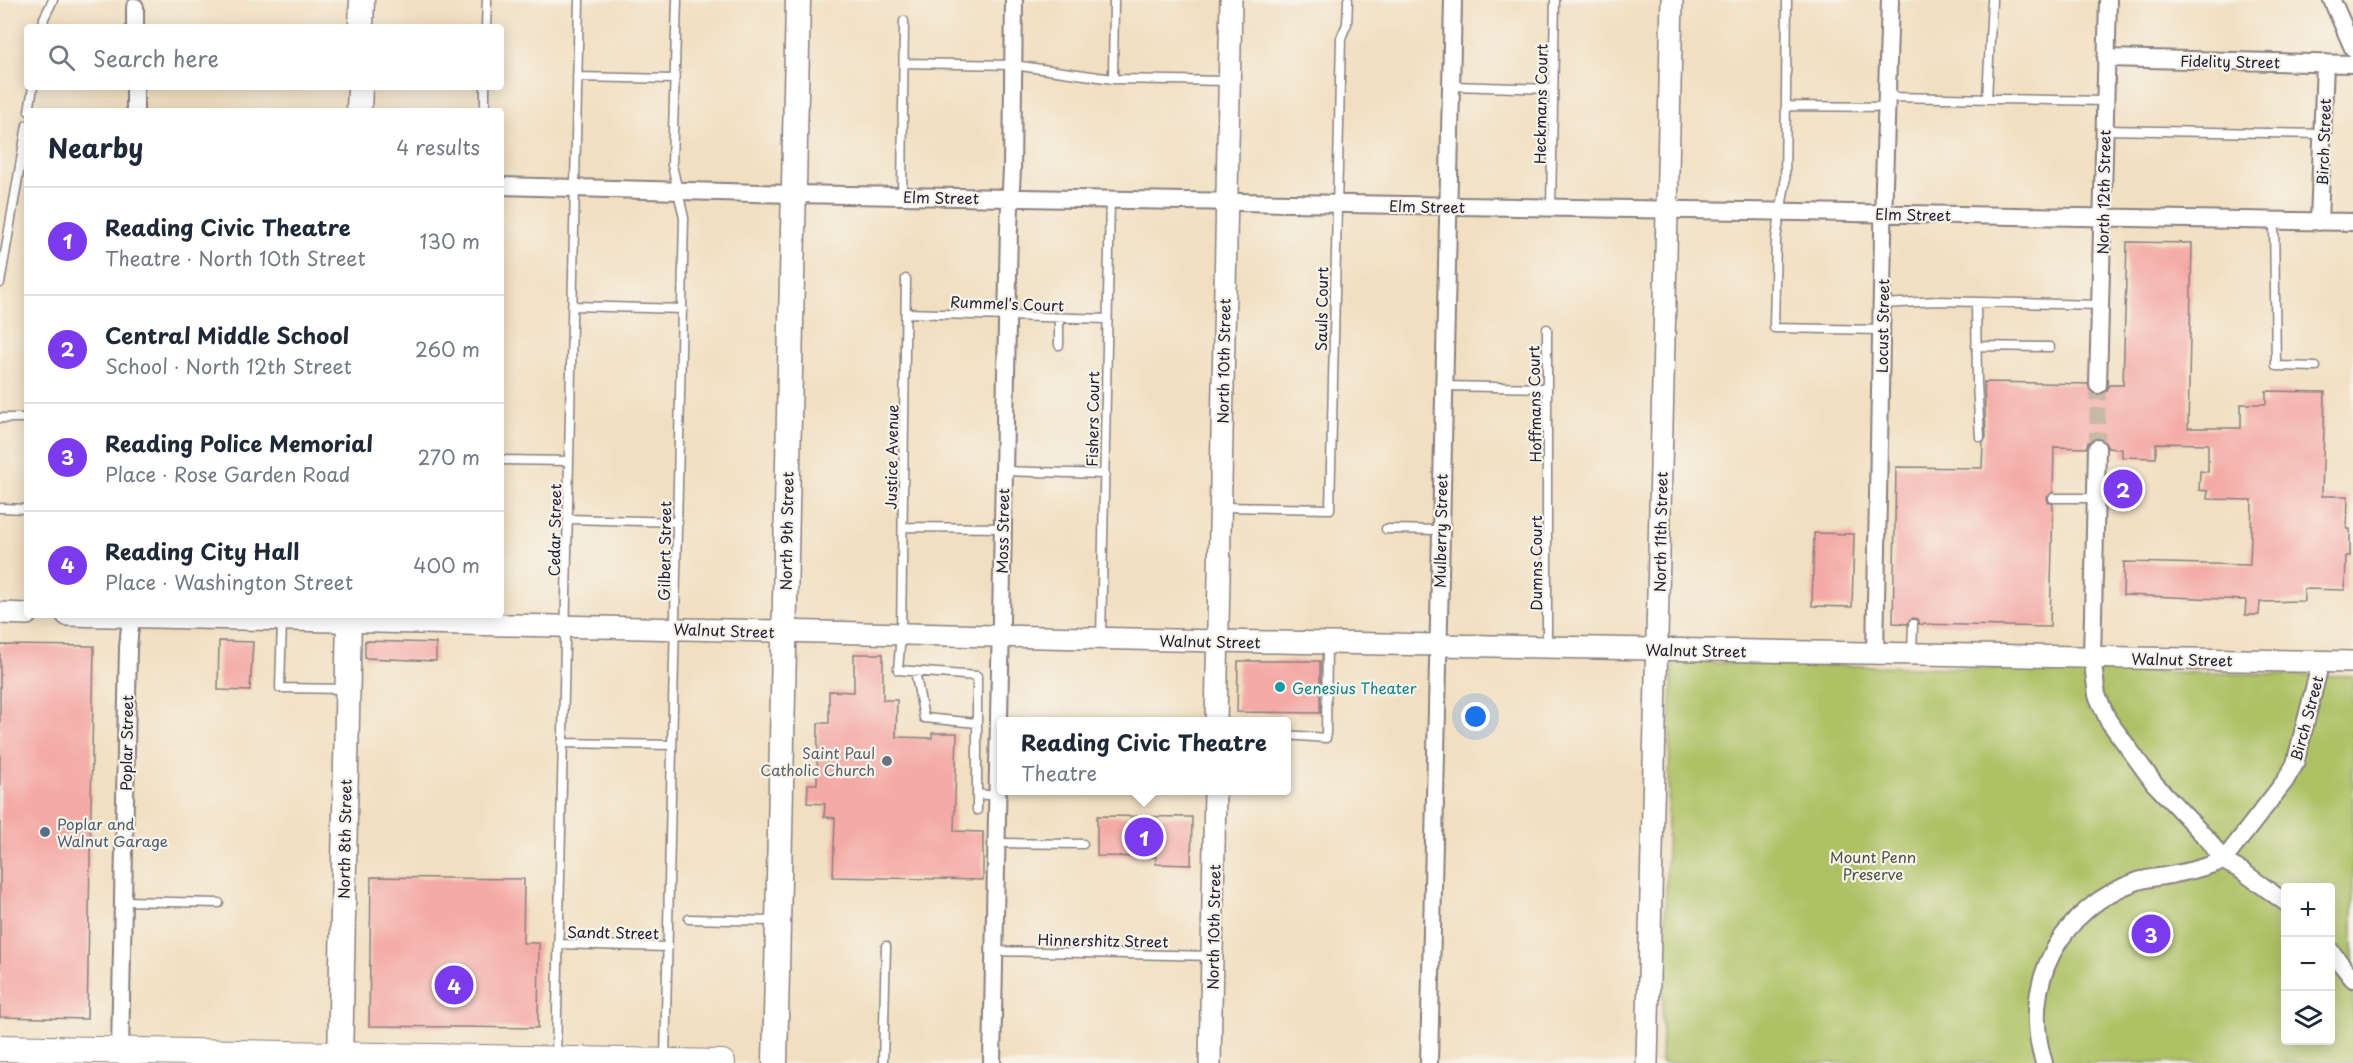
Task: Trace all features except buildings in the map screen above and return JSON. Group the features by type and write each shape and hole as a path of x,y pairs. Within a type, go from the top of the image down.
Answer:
{"main road":[{"path":"361,24 362,0"},
{"name":"North 9th Street","path":"775,1063 798,0"},
{"path":"359,108 360,90"},
{"name":"North 8th Street","path":"340,1059 349,618"},
{"path":"1,1048 340,1059 722,1063"}],"street":[{"name":"Moss Street","path":"998,717 1014,0"},
{"name":"North 10th Street","path":"1216,717 1231,0"},
{"name":"Mulberry Street","path":"1429,1063 1453,0"},
{"name":"North 11th Street","path":"1647,1063 1672,0"},
{"name":"Locust Street","path":"1875,653 1890,0"},
{"name":"North 12th Street","path":"2098,385 2108,0"},
{"path":"2332,0 2353,48"},
{"path":"135,3 135,24"},
{"name":"Fidelity Street","path":"2106,58 2353,64"},
{"name":"Birch Street","path":"2319,222 2325,63"},
{"path":"135,90 135,108"},
{"name":"Elm Street","path":"504,186 678,192 2353,222"},
{"path":"2097,448 2092,657 2097,695 2108,720 2154,783 2210,842 2223,861 2242,870 2281,899"},
{"path":"0,613 24,614"},
{"name":"Poplar Street","path":"105,1053 122,901 130,618"},
{"name":"Walnut Street","path":"233,618 473,620 564,626 784,632 1437,646 2353,662"},
{"name":"Birch Street","path":"2223,861 2285,782 2295,764 2321,661"},
{"name":"North 10th Street","path":"1210,1063 1215,795"},
{"name":"Moss Street","path":"992,1063 997,796"},
{"path":"2044,1063 2038,1032 2037,1006 2041,983 2050,955 2072,923 2091,905 2112,892 2140,880 2202,868 2223,861"},
{"path":"2335,955 2353,979"}],"lane":[{"path":"43,24 53,0"},
{"path":"486,24 487,0"},
{"name":"Cedar Street","path":"556,1060 579,0"},
{"name":"Gilbert Street","path":"665,1062 683,309 684,218 672,165 677,0"},
{"path":"1113,79 1114,0"},
{"name":"Sauls Court","path":"1220,507 1330,509 1341,38 1347,24 1348,0"},
{"name":"Heckmans Court","path":"1551,208 1555,0"},
{"path":"1787,0 1785,184 1776,239 1774,328 1882,330"},
{"path":"1987,99 1992,0"},
{"path":"902,196 904,21"},
{"path":"904,63 1013,65 1113,79 1229,81"},
{"path":"577,77 674,79"},
{"path":"1452,86 1553,89"},
{"path":"30,108 32,90"},
{"path":"484,108 485,90"},
{"path":"1786,106 1987,99 2105,101"},
{"path":"2104,130 2323,134"},
{"path":"0,283 24,143"},
{"name":"Fishers Court","path":"1101,638 1110,200"},
{"path":"2274,221 2276,366 2316,367"},
{"name":"Justice Avenue","path":"906,279 901,634 898,670 915,671"},
{"path":"1883,304 1937,301 2100,304"},
{"path":"1976,302 1980,437"},
{"path":"573,306 683,309"},
{"name":"Rummel's Court","path":"906,313 1107,319"},
{"path":"1059,318 1059,345"},
{"name":"Hoffmans Court","path":"1547,329 1549,478"},
{"path":"1976,346 2050,347"},
{"path":"1444,386 1546,388"},
{"path":"0,418 24,418"},
{"path":"504,460 569,461"},
{"path":"1004,471 1105,474"},
{"name":"Dumns Court","path":"1547,647 1549,478"},
{"path":"2053,498 2096,498"},
{"path":"0,508 24,509"},
{"path":"568,519 678,522"},
{"path":"903,527 1003,528"},
{"path":"1386,529 1440,530"},
{"path":"282,620 280,688 347,690"},
{"path":"1912,653 1913,624"},
{"path":"1291,735 1326,738 1327,643"},
{"path":"977,723 924,718 915,671 977,676 977,723 977,810"},
{"path":"562,743 672,746"},
{"path":"977,794 997,796"},
{"path":"996,843 1083,844"},
{"path":"122,901 219,903"},
{"path":"689,919 778,921"},
{"name":"Sandt Street","path":"558,944 668,947"},
{"path":"884,1063 886,945"},
{"name":"Hinnershitz Street","path":"994,951 1212,956"}],"green space":[{"name":"Mount Penn Preserve","path":"1681,662 2353,676 2353,1063 1661,1063 1673,666"}],"tunnel":[{"path":"2097,448 2098,385"}],"place":[{"name":"Central Middle School","path":"2123,489"},
{"name":"Genesius Theater","path":"1280,687"},
{"name":"Saint Paul Catholic Church","path":"887,761"},
{"name":"Poplar and Walnut Garage","path":"45,832"},
{"name":"Reading Civic Theatre","path":"1144,837"},
{"name":"Reading Police Memorial","path":"2151,934"},
{"name":"Reading City Hall","path":"454,985"}]}
